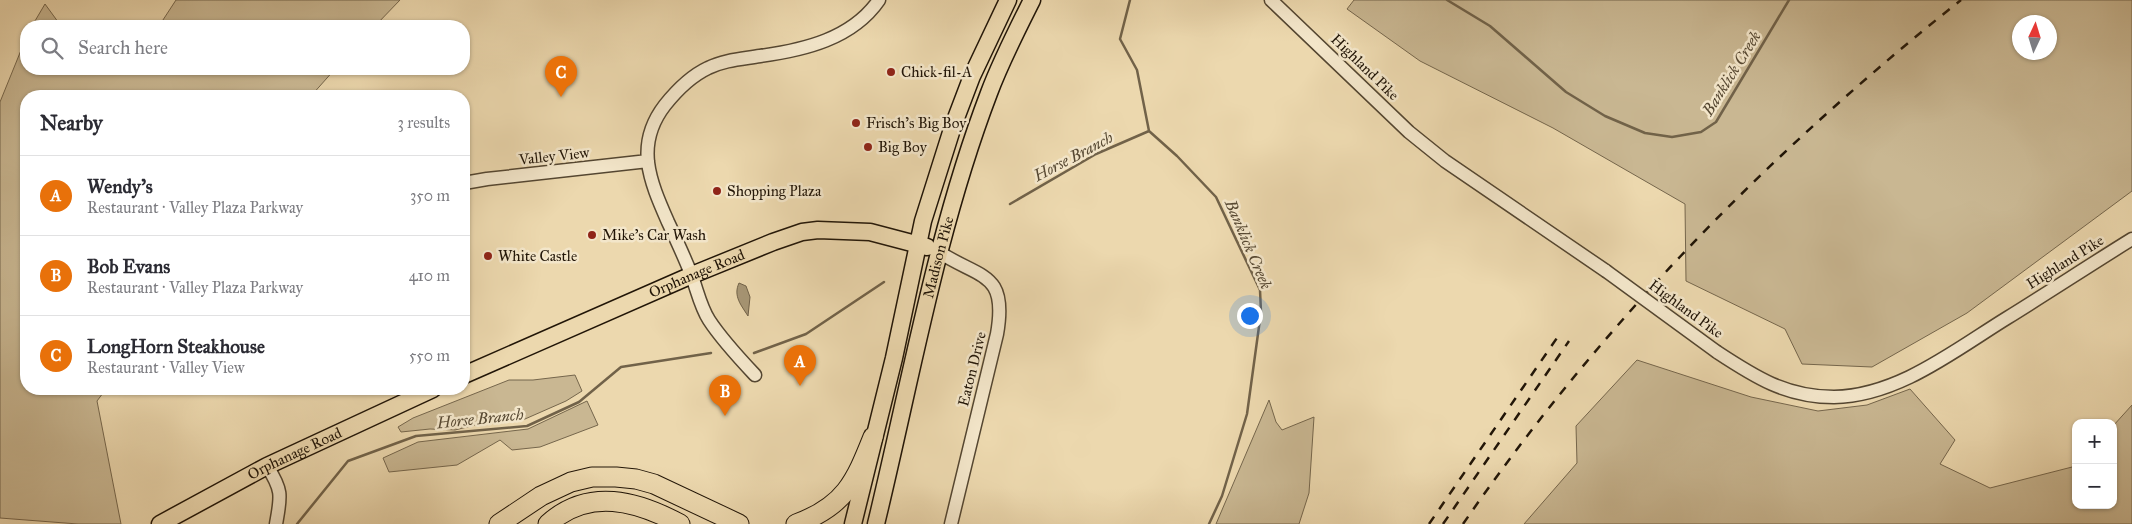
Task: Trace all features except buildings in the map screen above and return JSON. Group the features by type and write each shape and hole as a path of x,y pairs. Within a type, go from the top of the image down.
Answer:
{"highway":[{"path":"796,524 834,505 858,474 874,437"},
{"path":"499,524 548,493 570,482 592,477 636,479 654,484 733,521 748,524"},
{"path":"548,524 558,516 578,506 600,502 643,506 680,524"}],"main road":[{"name":"Madison Pike","path":"853,524 894,358 923,221 953,126 972,76 1008,0"},
{"name":"Madison Pike","path":"876,524 939,252 973,137 990,90 1032,0"},
{"name":"Orphanage Road","path":"470,372 692,275 773,242 818,230 870,232 918,244 939,252"},
{"name":"Orphanage Road","path":"160,524 267,466 420,395"}],"street":[{"path":"755,375 725,342 701,304 692,275 651,181 648,162 649,136 658,114 687,81 708,68 731,60 804,48 841,34 857,24 879,0"},
{"name":"Highland Pike","path":"1272,0 1409,132 1446,161 1606,271 1717,352 1759,379 1787,390 1833,397 1879,390 1933,364 2132,239"},
{"name":"Valley View","path":"470,182 648,162"},
{"name":"Eaton Drive","path":"939,252 984,274 996,291 1000,306 998,334 951,524"},
{"path":"267,466 280,487 281,498 276,524"}],"shaded area":[{"path":"176,0 400,0 381,20 163,20"},
{"path":"1354,0 2132,0 2132,191 1967,313 1872,367 1802,364 1785,329 1686,281 1685,204 1553,128 1420,61 1347,9"},
{"path":"45,4 57,20 36,20"},
{"path":"20,53 20,75 330,75 316,90 20,90 20,395 102,395 97,401 121,524 78,524 0,518 0,102"},
{"path":"739,283 746,286 750,297 748,316 737,296"},
{"path":"1637,360 1751,397 1818,411 1867,405 1910,389 1955,440 1940,464 1990,488 2072,467 2072,509 2117,509 2117,422 2132,405 2132,524 1524,524 1577,463 1576,426"},
{"path":"575,375 582,391 566,401 525,419 479,424 455,430 430,429 401,432 398,427 413,418 509,380 533,380"},
{"path":"1269,400 1276,422 1282,430 1314,417 1309,493 1299,524 1216,524"},
{"path":"587,401 598,425 540,447 512,450 500,440 457,465 389,472 383,458 418,442 528,429"}],"waterway":[{"name":"Banklick Creek","path":"1130,0 1120,39 1137,70 1149,131 1177,156 1216,197 1260,290 1261,312 1247,414 1222,496 1209,524"},
{"name":"Banklick Creek","path":"1447,0 1490,26 1566,92 1605,116 1645,133 1672,137 1701,132 1716,122 1789,0"},
{"name":"Horse Branch","path":"1010,204 1096,154 1149,131"},
{"name":"Horse Branch","path":"754,353 806,334 884,282"},
{"name":"Horse Branch","path":"297,524 348,461 416,436 527,426 579,402 621,367 711,353"}],"railway":[{"path":"1463,524 1516,450 1572,379 1631,310 1692,244 1756,179 1822,117 1961,0"},
{"path":"1429,524 1559,335"},
{"path":"1443,524 1569,341"}],"place":[{"name":"Chick-fil-A","path":"891,72"},
{"name":"LongHorn Steakhouse","path":"561,97"},
{"name":"Frisch's Big Boy","path":"856,123"},
{"name":"Big Boy","path":"868,147"},
{"name":"Shopping Plaza","path":"717,191"},
{"name":"Mike's Car Wash","path":"592,235"},
{"name":"White Castle","path":"488,256"},
{"name":"Wendy's","path":"800,386"},
{"name":"Bob Evans","path":"725,416"}]}
